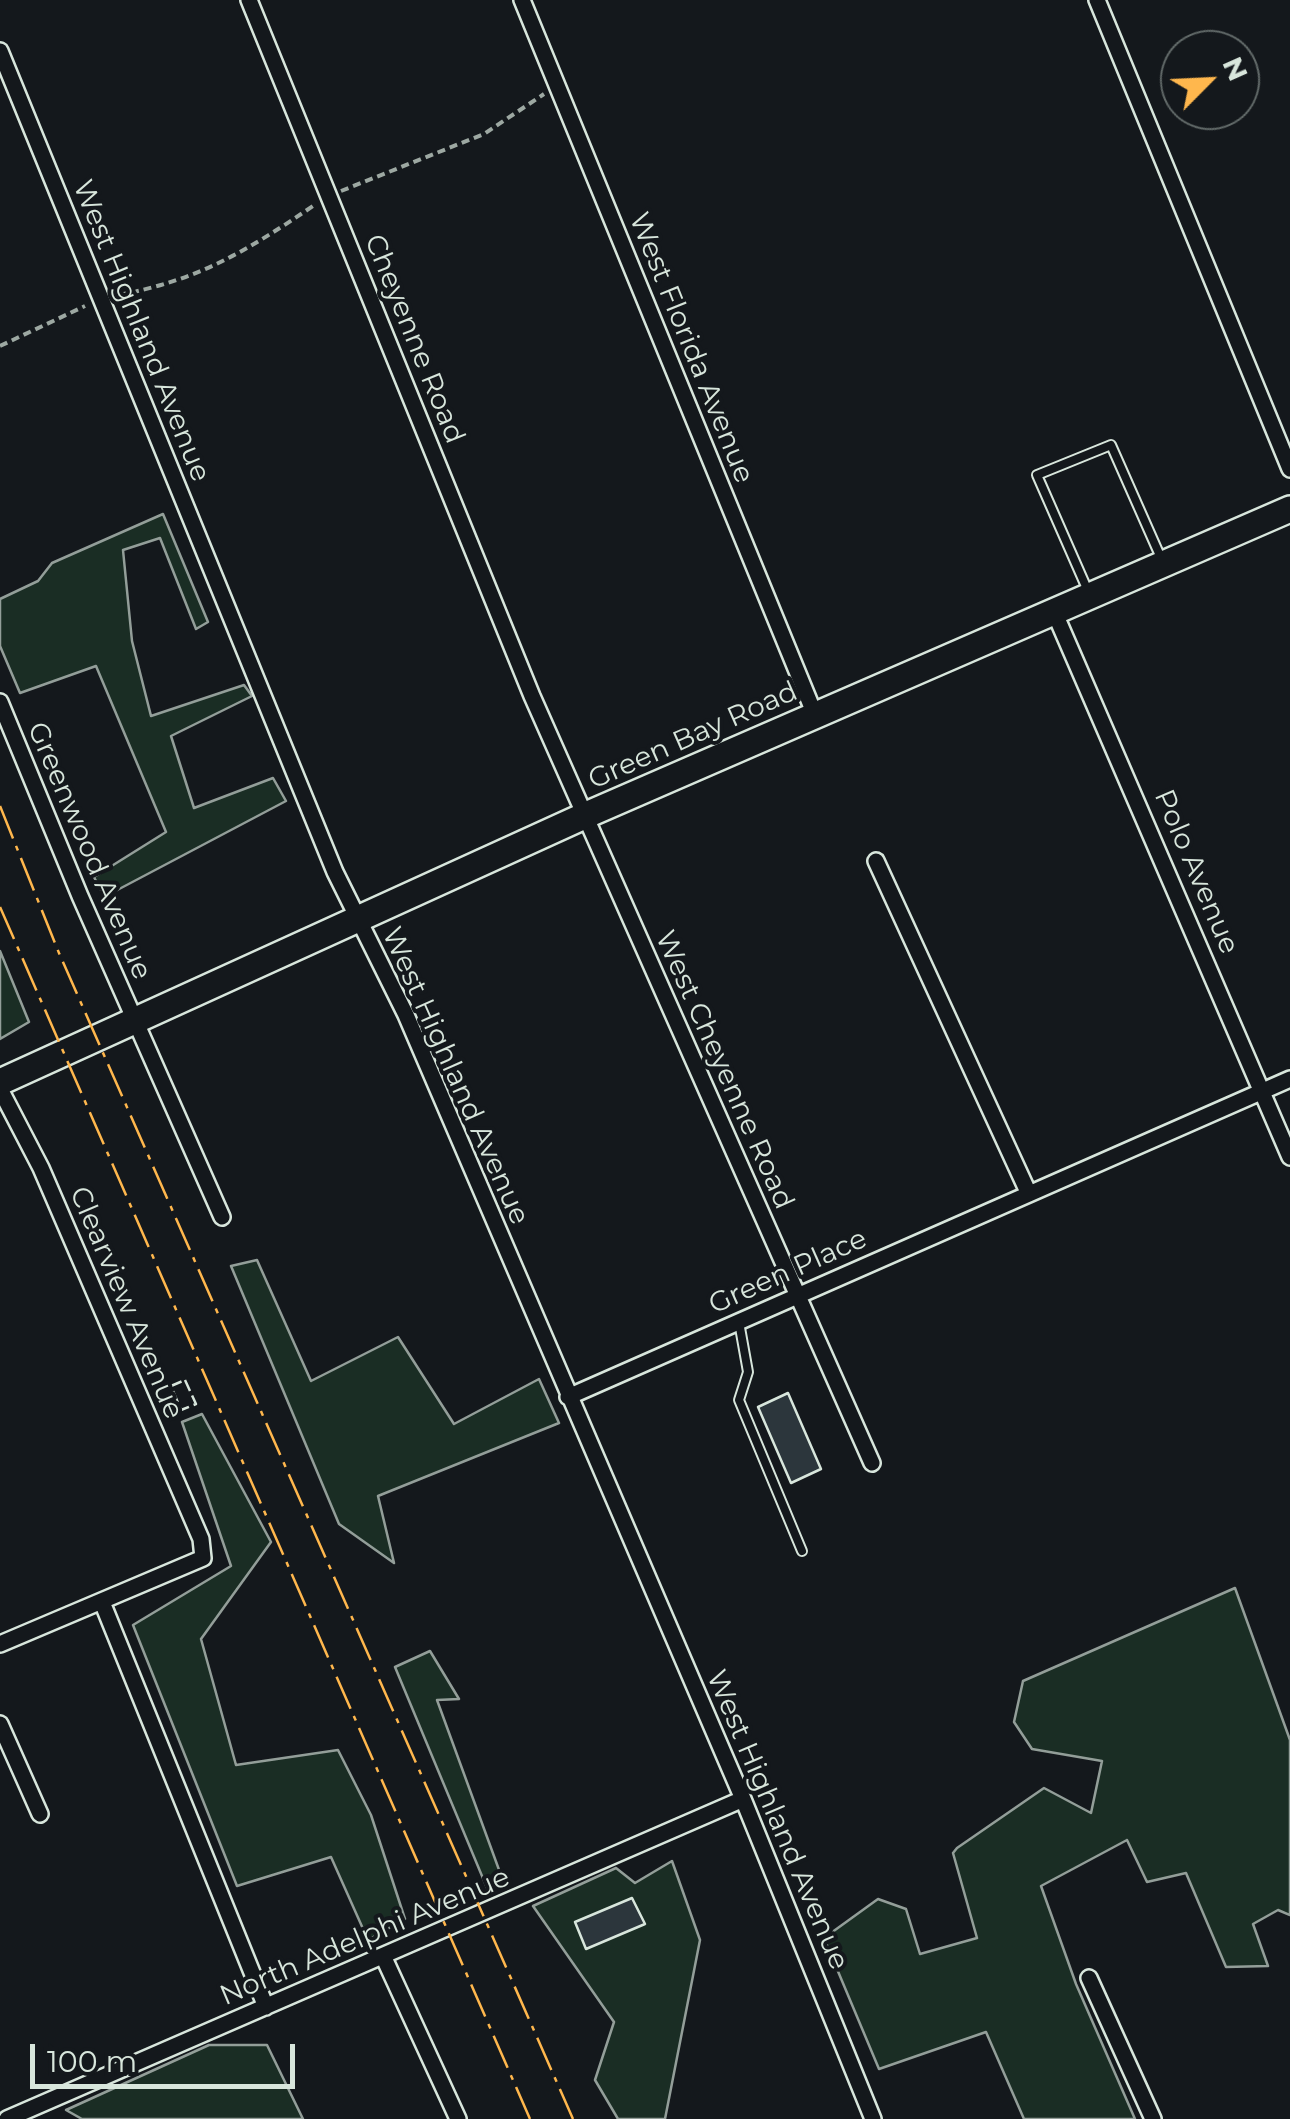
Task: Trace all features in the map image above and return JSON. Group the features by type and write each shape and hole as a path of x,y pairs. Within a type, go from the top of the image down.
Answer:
{"main road":[{"name":"Green Bay Road","path":"0,1085 133,1018 584,816 1290,509"}],"street":[{"name":"Cheyenne Road","path":"249,0 532,696"},
{"name":"West Florida Avenue","path":"522,0 815,715"},
{"path":"1096,0 1290,469"},
{"name":"West Highland Avenue","path":"0,50 356,918 406,1015 744,1799 873,2119"},
{"name":"Polo Avenue","path":"1054,609 1290,1157"},
{"name":"West Cheyenne Road","path":"532,696 872,1463"},
{"name":"Greenwood Avenue","path":"0,702 222,1217"},
{"path":"876,861 1028,1194"},
{"name":"Green Place","path":"568,1397 1290,1079"},
{"name":"Clearview Avenue","path":"0,1085 41,1168 201,1539 203,1558 102,1602"},
{"path":"0,1644 102,1602 266,2007"},
{"path":"0,1724 40,1814"},
{"name":"North Adelphi Avenue","path":"7,2119 744,1799"},
{"path":"384,1958 458,2119"},
{"path":"1089,1978 1152,2119"}],"lane":[{"path":"1089,594 1036,475 1111,444 1162,562"},
{"path":"739,1322 746,1343 748,1372 739,1400 802,1550"}],"path":[{"path":"0,346 101,298 150,290 234,260 328,196 484,134 556,86"}],"green space":[{"path":"163,514 208,622 196,629 160,538 123,550 132,641 151,716 244,685 252,696 171,736 194,808 273,778 286,801 104,897 94,877 166,832 96,666 20,693 0,646 0,599 38,581 52,563"},
{"path":"0,951 29,1022 0,1039"},
{"path":"257,1260 311,1381 398,1337 454,1424 539,1379 559,1423 378,1496 394,1563 339,1524 231,1266"},
{"path":"202,1414 271,1542 201,1639 236,1765 338,1750 371,1815 405,1919 368,1940 331,1857 237,1886 133,1625 231,1566 182,1422"},
{"path":"1235,1588 1290,1740 1290,1915 1278,1910 1253,1924 1268,1966 1226,1967 1186,1873 1147,1882 1127,1840 1041,1886 1076,1984 1135,2119 1024,2119 986,2032 879,2069 824,1938 878,1899 906,1909 920,1954 977,1938 953,1853 1044,1788 1091,1813 1102,1761 1032,1749 1014,1722 1023,1681"},
{"path":"430,1651 459,1699 437,1700 502,1878 487,1888 395,1667"},
{"path":"672,1861 700,1940 665,2119 618,2119 595,2080 614,2022 533,1906 616,1868 635,1883"},
{"path":"209,2045 267,2045 303,2119 82,2119 66,2110"}],"building":[{"path":"788,1393 821,1469 791,1483 758,1407"},
{"path":"632,1898 645,1924 586,1949 575,1922"}],"fence":[{"path":"185,1380 196,1404 181,1410 171,1386 185,1380"}],"power":[{"path":"0,806 59,953 573,2119"},
{"path":"0,907 530,2119"}]}
